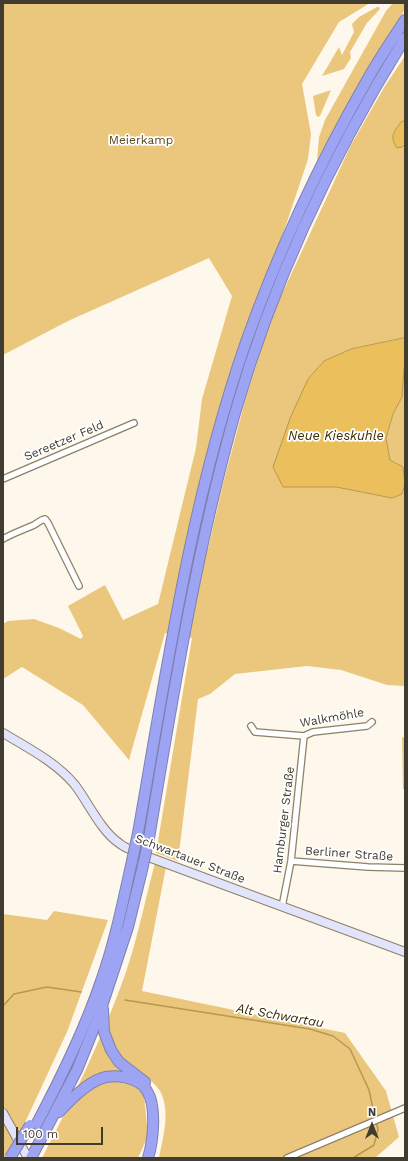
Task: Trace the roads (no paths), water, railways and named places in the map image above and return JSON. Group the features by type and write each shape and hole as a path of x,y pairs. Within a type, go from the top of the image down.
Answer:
{"highway":[{"path":"10,1158 46,1107 67,1065 101,981 118,924 138,833 182,589 206,480 229,396 257,313 290,230 328,152 367,80 405,20"},
{"path":"31,1158 77,1070 103,1004 128,927 149,838 192,593 216,483 235,413 267,316 299,237 335,161 377,82 405,38"},
{"path":"103,1004 104,1032 111,1050 119,1062 144,1080 151,1089 156,1101 158,1119 157,1146 153,1158"},
{"path":"52,1119 71,1099 86,1087 105,1077 117,1076 130,1079 140,1084 147,1091 151,1101 153,1119 152,1146 148,1158"},
{"path":"15,1158 33,1126"}],"street":[{"name":"Sereetzer Feld","path":"3,479 134,422"},
{"path":"3,539 36,525 42,519 45,519 48,522 79,586"},
{"name":"Walkmöhle","path":"251,726 255,732 304,736 312,732 366,726 372,722"},
{"name":"Schwartauer Straße","path":"3,734 47,760 60,770 75,785 94,813 118,843 135,852 405,952"},
{"name":"Hamburger Straße","path":"282,907 291,861 304,736"},
{"name":"Berliner Straße","path":"291,861 368,867 405,868"},
{"path":"287,1158 405,1108"},
{"path":"3,1114 28,1158"}],"water":[{"path":"405,121 405,144 402,147 397,148 393,140 393,134 401,122"},
{"name":"Neue Kieskuhle","path":"405,338 405,367 402,397 393,414 386,438 390,460 403,467 405,484 402,494 392,498 336,487 283,487 273,467 291,416 308,379 324,361 351,349"}],"waterway":[{"name":"Alt Schwartau","path":"3,1006 14,994 47,987 81,992"},
{"name":"Alt Schwartau","path":"125,1000 310,1029 333,1036 350,1049 369,1090 375,1118"},
{"name":"Alt Schwartau","path":"353,1158 374,1145 378,1129 376,1122"}],"park label":[{"name":"Meierkamp","path":"141,140"}]}
